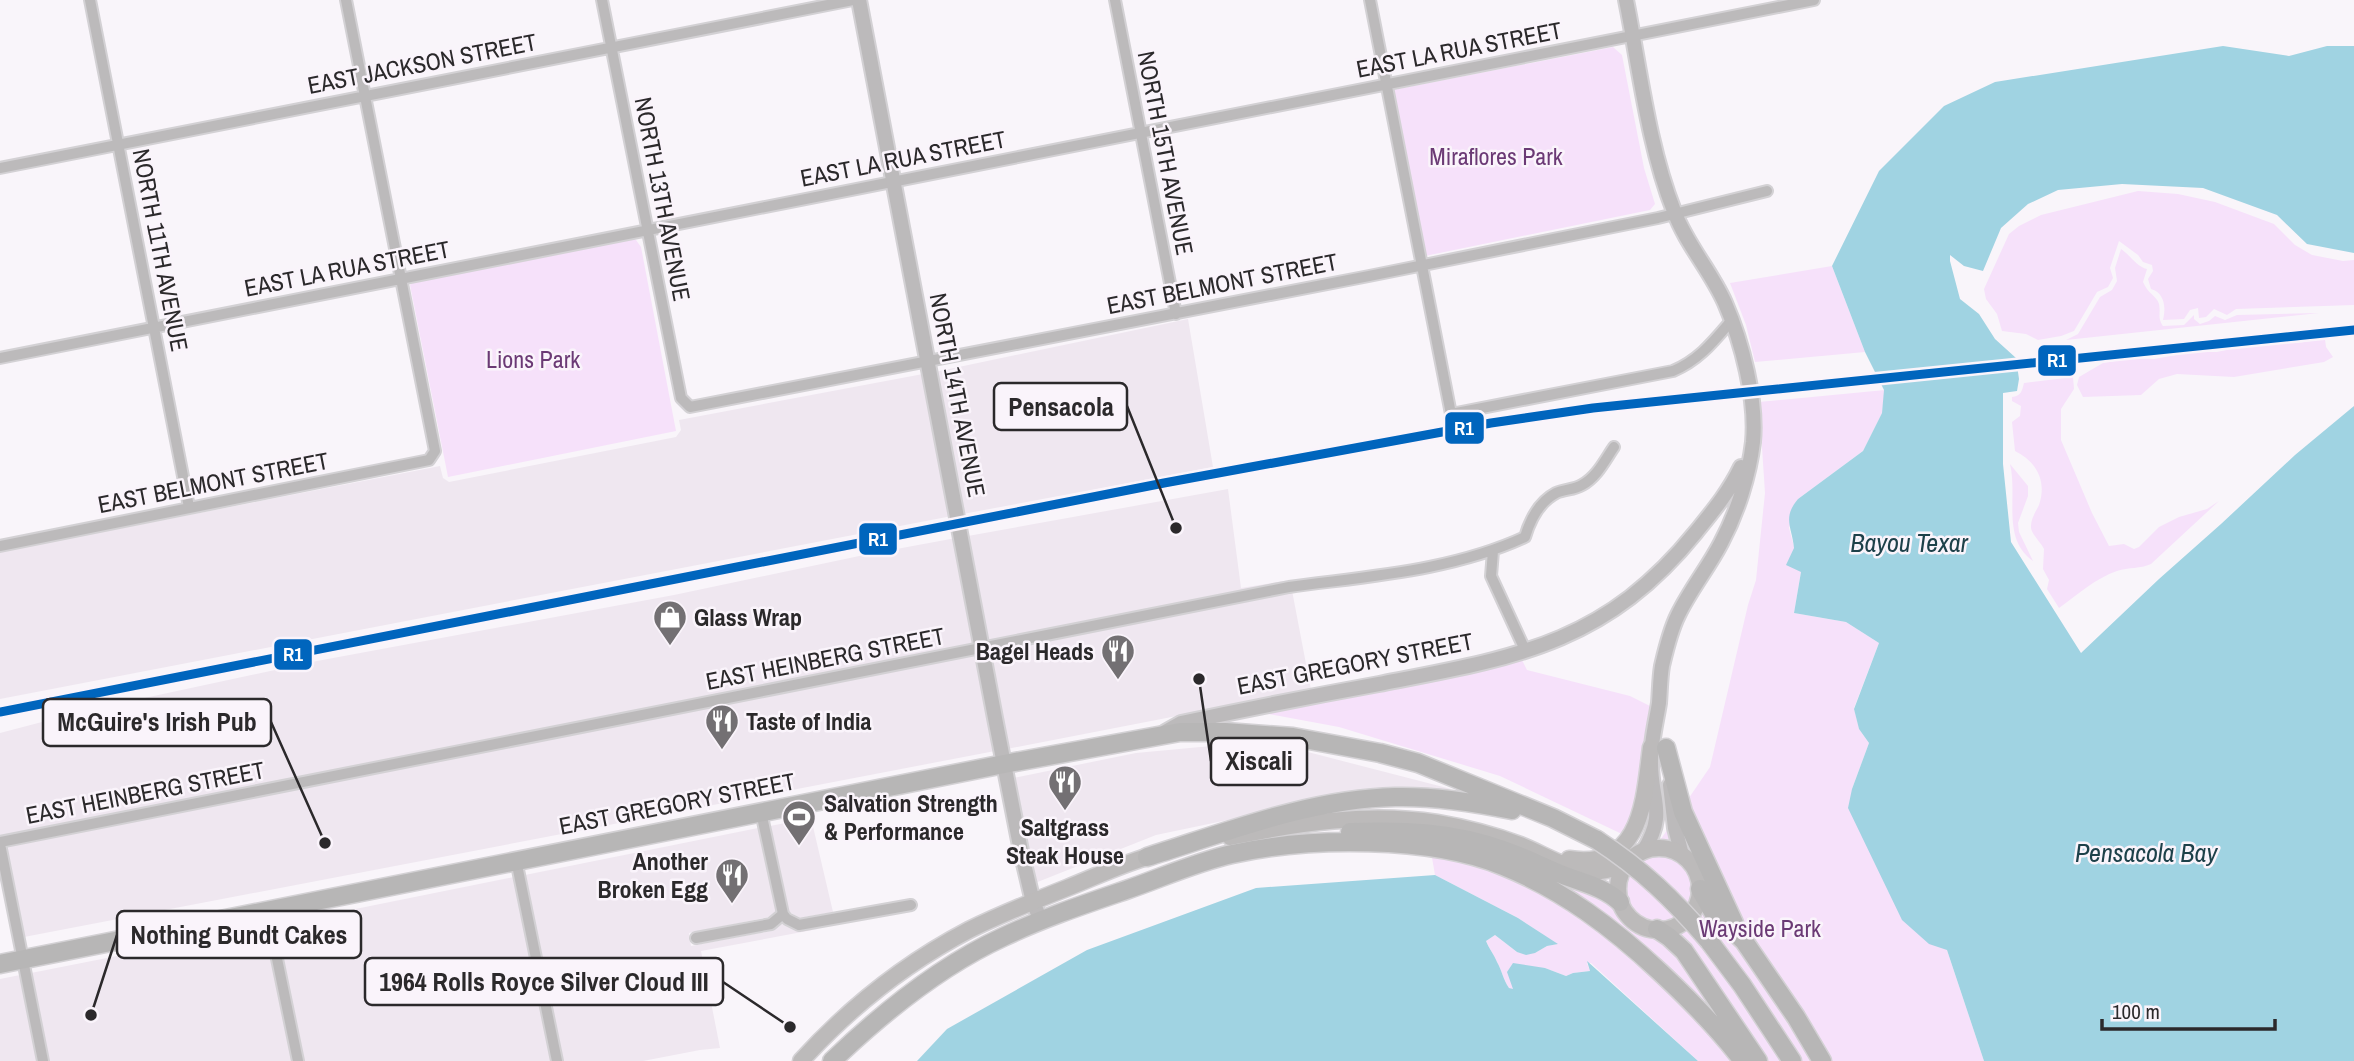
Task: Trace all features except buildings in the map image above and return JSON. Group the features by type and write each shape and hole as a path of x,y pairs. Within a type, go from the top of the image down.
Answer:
{"highway":[{"path":"1161,734 1212,731 1281,736 1380,753 1418,764 1553,818 1597,840 1658,885 1709,941 1742,985 1792,1061"},
{"name":"EAST GREGORY STREET","path":"0,964 1161,734"},
{"path":"1659,747 1683,812 1724,907 1822,1061"},
{"path":"1147,857 1279,816 1362,799 1436,798 1553,818"},
{"path":"1282,846 1336,832 1388,830 1443,835 1473,841 1525,858 1559,874 1600,888 1620,902"},
{"path":"832,1061 852,1042 942,973 1002,937 1231,854 1282,846 1345,841 1435,849 1478,858 1513,870 1583,908 1622,936 1697,1006 1743,1061"},
{"path":"1700,889 1713,912 1744,942"},
{"path":"1657,929 1684,951 1758,1061"}],"main road":[{"path":"801,1061 850,1012 904,970 968,931 1147,857 1279,827 1349,820 1405,820 1468,829 1579,861 1601,858 1621,847 1633,833 1642,811 1659,747"},
{"path":"1520,845 1579,870 1600,871 1626,864"},
{"path":"1663,848 1682,855 1696,870 1700,889 1695,909 1686,920 1675,927 1657,929 1636,923 1620,902 1620,876 1626,864 1636,855 1663,848"}],"street":[{"name":"NORTH 11TH AVENUE","path":"90,0 189,508"},
{"path":"346,0 401,279"},
{"name":"NORTH 13TH AVENUE","path":"603,0 681,398 685,404"},
{"name":"EAST JACKSON STREET","path":"0,168 853,0"},
{"name":"NORTH 14TH AVENUE","path":"859,0 1004,764 1033,902 1041,921"},
{"name":"NORTH 15TH AVENUE","path":"1115,0 1176,314"},
{"path":"1370,0 1451,414 1674,371 1703,354 1731,321"},
{"path":"1626,0 1656,151 1675,214 1725,303 1741,349 1750,392 1753,440 1745,479 1720,545 1687,598 1669,638 1662,669 1659,747 1682,855"},
{"name":"EAST LA RUA STREET","path":"0,358 1814,0"},
{"name":"EAST BELMONT STREET","path":"685,404 697,408 1176,314 1675,214 1767,191"},
{"name":"EAST BELMONT STREET","path":"0,546 429,460 435,451 401,279"},
{"name":"EAST GREGORY STREET","path":"1161,734 1181,723 1473,666 1526,652 1594,623 1654,578 1682,550 1722,502 1753,440"},
{"name":"EAST HEINBERG STREET","path":"0,843 1289,587 1423,569 1493,551 1525,537 1530,520 1544,502 1556,494 1582,485 1597,472 1614,447"},
{"path":"1493,551 1491,576 1526,652"},
{"path":"1643,852 1655,830 1658,815 1651,774 1659,747"},
{"path":"761,812 783,914 787,919 799,925 911,905"},
{"path":"0,843 43,1061"},
{"path":"516,860 557,1061"},
{"path":"267,910 298,1061"},
{"path":"696,938 771,924 783,914"}],"shaded area":[{"path":"1188,319 1213,467 963,514 935,372"},
{"path":"923,374 952,516 0,699 0,552 440,466 443,478 449,482 676,437 681,430 679,420"},
{"path":"1228,489 1241,588 1290,580 1311,690 1007,749 968,536"},
{"path":"956,538 995,751 24,937 4,835 0,835 0,733 84,711 317,661 674,595"},
{"path":"1265,741 1451,789 1276,810 1156,835 1035,883 1013,778 1136,753"},
{"path":"811,818 833,912 799,918 788,911 770,826"},
{"path":"758,828 776,911 769,917 689,933 691,946 771,931 782,924 797,931 818,929 701,951 720,1048 643,1061 563,1061 525,875"},
{"path":"514,877 551,1061 304,1061 276,925"},
{"path":"264,927 292,1061 49,1061 31,973"},
{"path":"20,975 37,1061 0,1061 0,979"}],"green space":[{"name":"Miraflores Park","path":"1613,47 1622,55 1644,168 1655,204 1650,210 1425,256 1393,90"},
{"path":"2138,191 2178,194 2215,202 2274,224 2295,245 2312,255 2343,261 2354,260 2354,305 2236,309 2227,315 2214,309 2206,317 2199,318 2198,308 2190,310 2184,319 2163,320 2162,297 2151,289 2148,279 2153,271 2152,265 2143,262 2119,241 2110,268 2113,278 2108,287 2097,292 2074,331 2038,340 2026,334 2002,331 1997,314 1986,299 1984,289 2009,234 2041,215"},
{"name":"Lions Park","path":"636,240 641,247 676,431 448,477 410,285 415,281"},
{"path":"2121,249 2147,269 2143,282 2158,301 2163,326 2184,325 2194,315 2194,319 2200,324 2215,316 2225,320 2237,315 2319,313 2066,340 2078,334 2100,297 2112,290 2117,281 2115,268"},
{"path":"1832,266 1865,352 1755,362 1746,325 1730,283"},
{"path":"2325,339 2326,347 2333,357 2324,362 2234,377 2177,374 2159,379 2141,395 2083,397 2077,385 2079,377 2103,363 2134,358 2154,359 2193,352 2217,352 2257,343 2297,343"},
{"path":"2073,377 2074,389 2061,409 2061,440 2109,546 2124,544 2134,549 2139,547 2159,527 2179,517 2207,509 2219,501 2151,564 2109,574 2059,608 2047,589 2049,580 2043,569 2044,549 2031,529 2041,496 2041,480 2029,461 2015,451 2012,422 2020,416 2021,406 2012,401 2012,397 2021,393 2024,383"},
{"name":"Wayside Park","path":"1885,390 1882,413 1863,451 1798,499 1789,528 1801,572 1794,613 1846,622 1879,643 1854,708 1859,729 1869,743 1852,789 1947,950 1984,1061 1698,1061 1591,963 1587,963 1590,971 1566,976 1545,968 1513,986 1513,990 1509,988 1486,941 1495,935 1517,952 1535,953 1557,944 1518,918 1435,875 1430,846 1608,894 1648,858 1710,767 1756,580 1765,493 1759,402"},
{"path":"2010,464 2028,486 2028,496 2018,523 2019,532 2033,561 2023,552 2014,529"},
{"path":"1522,660 1527,670 1630,696 1652,707 1636,809 1624,835 1500,776 1339,727 1263,713 1474,672"}],"water":[{"path":"2223,46 2289,56 2327,46 2354,46 2354,253 2307,244 2277,215 2203,188 2122,184 2058,190 2028,204 2001,228 1983,271 1964,266 1950,255 1950,261 1960,299 1979,314 1995,339 2016,358 2019,379 2017,391 2003,393 2003,464 2011,542 2081,653 2295,455 2354,406 2354,1061 1984,1061 1947,950 1929,944 1902,920 1848,808 1869,743 1859,729 1854,709 1879,643 1846,622 1794,613 1801,572 1786,565 1794,548 1789,523 1790,512 1798,499 1863,451 1882,413 1884,390 1865,352 1832,266 1879,171 1944,106 1995,82"},
{"path":"1435,875 1518,918 1558,944 1526,955 1517,952 1495,935 1486,941 1509,988 1513,989 1507,972 1513,963 1545,968 1566,976 1590,971 1587,961 1698,1061 917,1061 947,1029 1087,950 1256,888"}],"pier":[{"path":"2020,360 2021,366 1876,381 1873,375"}],"transit line":[{"name":"R1","path":"0,712 1164,483 1491,423 1593,408 2354,330"}],"place":[{"name":"Pensacola","path":"1176,528"},
{"name":"Glass Wrap","path":"670,647"},
{"name":"Xiscali","path":"1199,679"},
{"name":"Bagel Heads","path":"1118,681"},
{"name":"Taste of India","path":"722,751"},
{"name":"Saltgrass Steak House","path":"1065,812"},
{"name":"McGuire's Irish Pub","path":"325,843"},
{"name":"Salvation Strength & Performance","path":"799,847"},
{"name":"Another Broken Egg","path":"732,905"},
{"name":"Nothing Bundt Cakes","path":"91,1015"},
{"name":"1964 Rolls Royce Silver Cloud III","path":"790,1027"}],"water label":[{"name":"Bayou Texar","path":"1909,542"},
{"name":"Pensacola Bay","path":"2146,852"}]}
